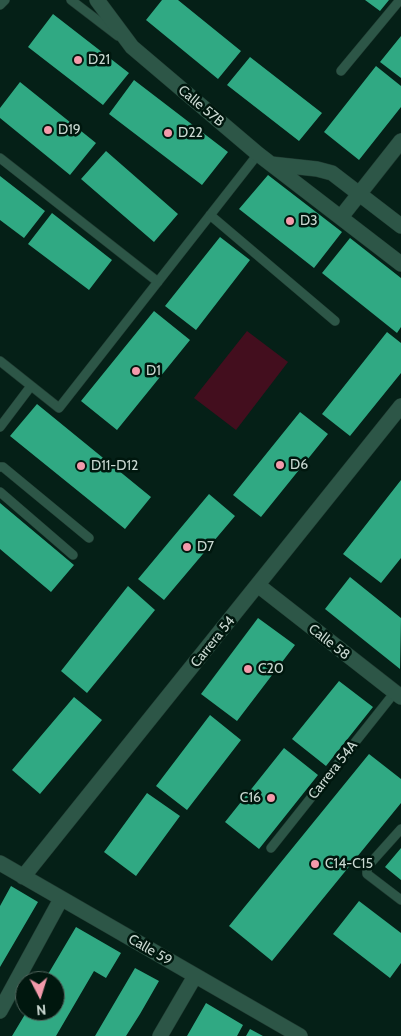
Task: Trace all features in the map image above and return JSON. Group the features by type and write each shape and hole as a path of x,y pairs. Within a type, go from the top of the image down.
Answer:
{"street":[{"name":"Calle 57B","path":"97,0 132,47 258,154 401,264"},
{"path":"341,218 401,140"},
{"path":"271,164 317,168 332,173 401,226"},
{"name":"Carrera 54","path":"23,877 401,406"},
{"name":"Calle 58","path":"258,586 398,695"},
{"name":"Calle 59","path":"0,863 300,1036"},
{"path":"0,1011 61,899"},
{"path":"160,1036 195,976"}],"lane":[{"path":"0,5 5,0"},
{"name":"Calle 57B","path":"71,0 132,47"},
{"path":"341,71 400,0"},
{"path":"0,361 59,408 258,154"},
{"path":"0,158 158,282"},
{"path":"210,215 335,321"},
{"path":"0,426 31,386"},
{"path":"0,467 3,467 89,538"},
{"path":"0,492 73,555"},
{"name":"Carrera 54A","path":"271,848 398,695"},
{"path":"401,829 367,867 368,874 401,900"}],"shaded area":[{"path":"247,331 288,362 236,430 194,398"}],"building":[{"path":"162,0 178,0 241,51 218,79 146,20"},
{"path":"365,0 389,0 380,11"},
{"name":"D21","path":"53,14 129,73 103,105 28,47"},
{"path":"401,36 401,78 380,62"},
{"path":"250,57 322,113 299,141 227,85"},
{"path":"376,66 401,86 401,107 359,160 324,132"},
{"name":"D22","path":"134,80 228,152 202,185 109,114"},
{"name":"D19","path":"20,82 96,143 70,175 0,118 0,108"},
{"path":"106,151 178,214 154,242 81,179"},
{"name":"D3","path":"268,175 342,232 314,268 239,209"},
{"path":"0,176 45,211 24,238 0,220"},
{"path":"52,213 112,260 89,290 28,244"},
{"path":"220,237 250,260 196,330 165,306"},
{"path":"350,238 401,278 401,327 397,333 322,273"},
{"name":"D1","path":"154,311 190,340 117,430 81,401"},
{"path":"387,332 401,343 401,373 350,436 322,414"},
{"name":"D11-D12","path":"37,404 151,497 125,529 10,436"},
{"name":"D6","path":"300,412 328,434 261,517 233,495"},
{"path":"401,480 401,558 381,583 343,554"},
{"name":"D7","path":"209,494 235,516 164,600 138,579"},
{"path":"0,503 74,565 51,592 0,549"},
{"path":"350,577 401,618 400,669 325,609"},
{"path":"128,586 155,610 87,693 61,671"},
{"name":"C20","path":"258,618 295,645 237,721 201,694"},
{"path":"339,681 373,707 326,766 292,739"},
{"path":"74,697 102,720 40,794 12,770"},
{"path":"210,715 241,740 187,810 156,786"},
{"name":"C16","path":"284,748 318,775 259,849 225,822"},
{"name":"C14-C15","path":"369,754 401,779 401,803 272,961 229,926"},
{"path":"147,793 180,816 136,876 104,852"},
{"path":"401,848 401,880 385,867"},
{"path":"11,886 38,902 0,967 0,906"},
{"path":"359,901 401,933 401,963 390,978 333,934"},
{"path":"76,927 121,953 106,978 94,971 65,1021 65,971 50,971"},
{"path":"135,968 159,981 140,1014 126,1036 95,1036"},
{"path":"206,1003 243,1025 237,1036 187,1036"},
{"path":"21,1021 65,1021 56,1036 12,1036"},
{"path":"250,1029 263,1036 246,1036"}],"place":[{"name":"D21","path":"78,60"},
{"name":"D19","path":"48,130"},
{"name":"D22","path":"168,133"},
{"name":"D3","path":"290,221"},
{"name":"D1","path":"136,371"},
{"name":"D6","path":"280,465"},
{"name":"D11-D12","path":"81,466"},
{"name":"D7","path":"187,547"},
{"name":"C20","path":"248,669"},
{"name":"C16","path":"271,798"},
{"name":"C14-C15","path":"315,864"}]}
